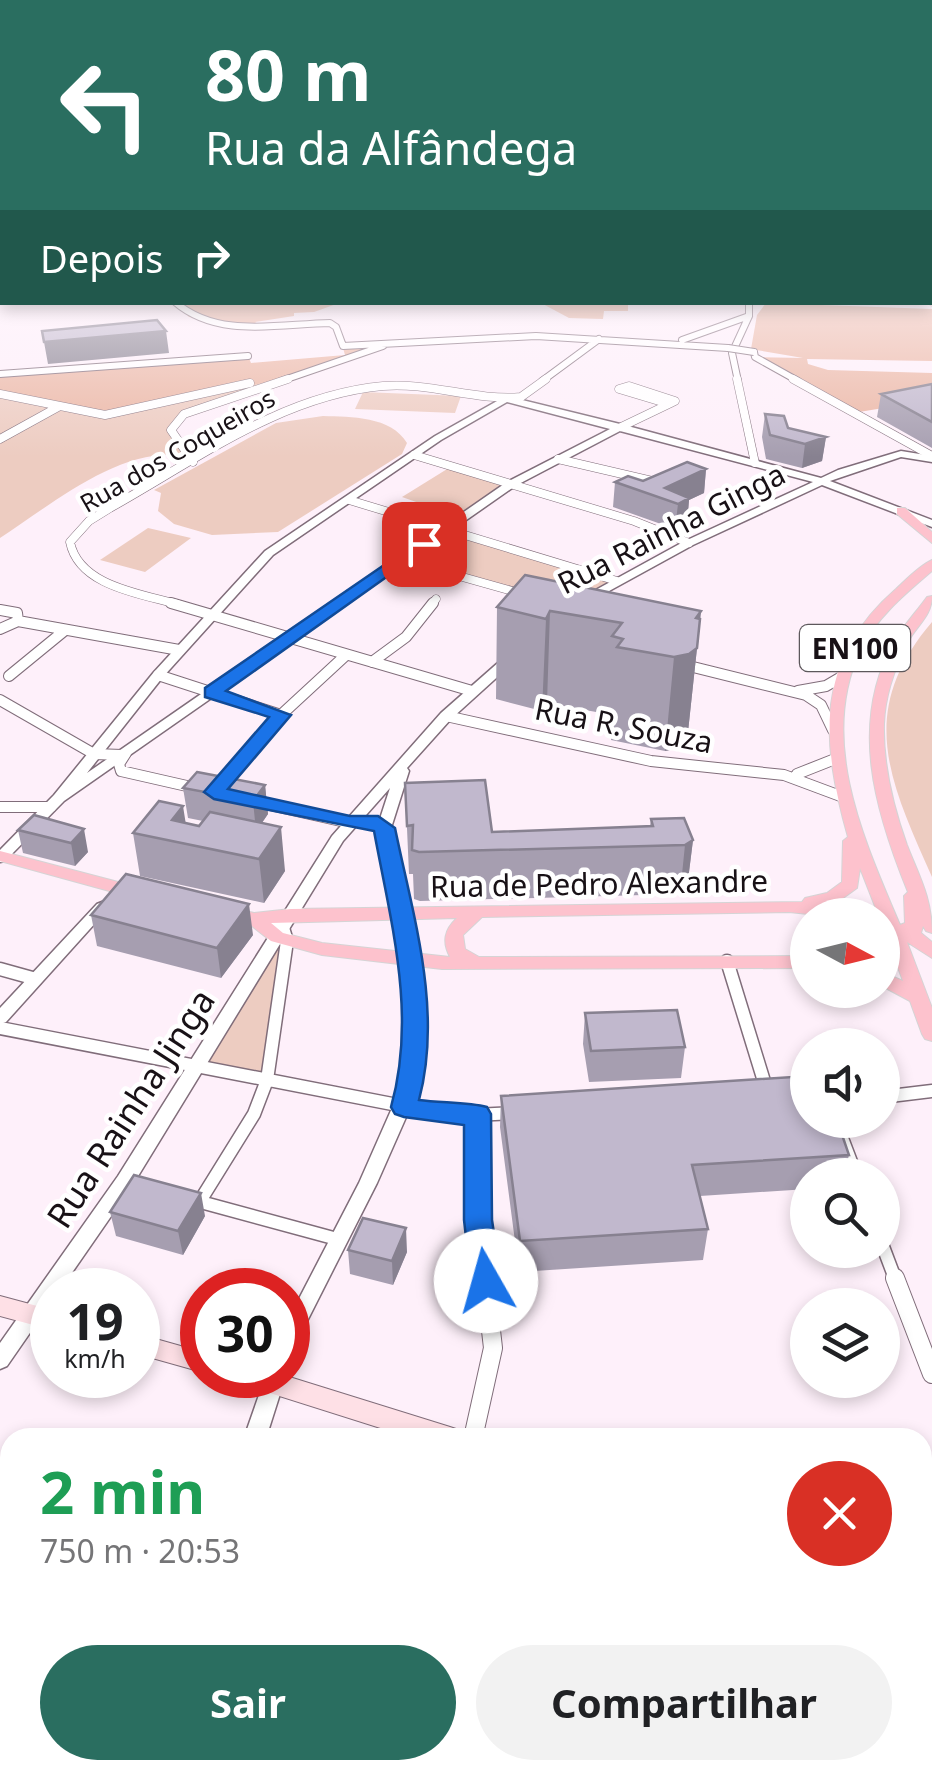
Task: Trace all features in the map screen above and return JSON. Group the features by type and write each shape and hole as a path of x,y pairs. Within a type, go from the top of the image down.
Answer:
{"main road":[{"path":"900,511 932,538"},
{"name":"EN100","path":"874,898 834,759 835,702 856,646 880,611 932,564"},
{"name":"EN100","path":"932,600 898,644 875,708 874,747 881,791 932,927"},
{"path":"833,898 851,884 850,820"},
{"path":"1,856 157,897"},
{"path":"900,934 915,906 908,870"},
{"name":"Rua de Pedro Alexandre","path":"284,930 401,914 790,906"},
{"path":"213,910 254,919 322,949 410,960 479,964 790,960"},
{"path":"479,964 457,953 452,936 464,920 484,913"},
{"path":"900,941 932,952"},
{"name":"EN100","path":"900,948 932,1034"},
{"path":"900,988 918,998"},
{"path":"0,1306 30,1314"},
{"path":"310,1391 420,1428"}],"street":[{"path":"178,305 189,317 252,326 330,323 336,326 342,346 368,348"},
{"path":"749,305 749,316 732,352 755,462"},
{"path":"677,342 749,316"},
{"path":"1,856 55,803 158,674 214,617 269,552 506,399 532,392 599,339"},
{"path":"193,462 171,430 184,414 368,348 397,342 599,339 677,342 754,352 755,357 892,431 932,458"},
{"path":"0,374 248,356"},
{"path":"0,394 104,415 203,391 278,380"},
{"name":"Rua dos Coqueiros","path":"472,692 214,617 96,578 81,567 70,549 75,534 89,521 285,410 347,391 427,386 506,399"},
{"path":"0,807 55,803 511,484 669,404 674,398 629,386 618,388 669,404"},
{"path":"506,399 755,462 932,521"},
{"path":"0,439 58,407"},
{"path":"891,456 900,441 892,431"},
{"path":"180,442 213,452"},
{"path":"414,455 634,521 689,543"},
{"name":"Rua Rainha Ginga","path":"571,608 689,543 837,474 891,456 932,458"},
{"path":"558,458 665,484"},
{"path":"837,474 842,488"},
{"path":"349,500 617,581"},
{"path":"402,560 534,597"},
{"path":"372,662 406,637 436,599"},
{"path":"0,610 17,613 18,622"},
{"path":"0,629 18,622 179,650"},
{"path":"9,676 64,631"},
{"path":"200,1202 254,1114 267,1080 284,930 350,823 446,716 525,646"},
{"path":"214,792 282,715 346,654"},
{"path":"682,664 794,691 821,706 833,730"},
{"path":"158,674 282,715"},
{"path":"794,691 826,686 843,676"},
{"path":"0,700 94,754 125,752"},
{"name":"Rua R. Souza","path":"446,716 669,764 794,774"},
{"path":"125,752 120,761 121,771 350,823 370,821 384,828"},
{"path":"794,774 813,771 834,759"},
{"path":"310,1295 404,1107 416,1066 410,960 384,828 405,762"},
{"path":"794,774 844,797"},
{"path":"190,800 198,789"},
{"path":"0,1018 132,873"},
{"name":"Rua Rainha Jinga","path":"76,1268 134,1183 197,1066 284,930"},
{"path":"727,961 770,1100"},
{"path":"0,969 36,979"},
{"path":"0,1028 454,1116 537,1112"},
{"path":"900,1096 932,1091"},
{"path":"912,1096 932,1102"},
{"path":"751,1101 789,1099"},
{"path":"476,1428 492,1348 478,1220 478,1114"},
{"path":"181,1196 338,1240"},
{"path":"891,1268 932,1374"},
{"name":"Rua Rainha Jinga","path":"0,1360 30,1330"},
{"path":"258,1428 269,1398"}],"shaded area":[{"path":"177,305 334,305 255,322 263,327 189,317"},
{"path":"545,305 628,305 628,311 604,311 603,319 569,318"},
{"path":"764,305 932,309 932,361 807,359 808,364 828,370 932,373 932,400 859,412 755,357 803,358 751,349 757,315"},
{"path":"365,347 370,351 278,380 105,415 0,394 0,374 248,356 251,363 345,355 343,348"},
{"path":"278,380 184,414 172,434 189,456 164,455 114,467 0,538 0,394"},
{"path":"363,392 461,396 455,413 355,409"},
{"path":"323,416 381,423 407,443 402,454 278,532 212,535 174,524 158,511 161,493 154,490 276,423"},
{"path":"452,466 511,484 448,528 617,581 571,608 403,560 446,529 400,515 419,503 402,497"},
{"path":"148,528 191,538 145,572 100,560"},
{"path":"932,622 932,877 893,778 887,748 887,717 894,686 908,655"},
{"path":"277,937 287,941 267,1080 197,1066"}],"building":[{"path":"157,320 166,331 44,342 42,331"},
{"path":"932,384 932,422 881,394"},
{"path":"765,414 784,416 788,428 826,437 805,444 770,435"},
{"path":"687,462 706,469 665,488 689,498 678,504 615,482 628,476 643,481"},
{"path":"525,575 701,611 696,618 700,619 697,648 674,657 617,647 623,639 612,636 622,623 550,611 546,619 497,607"},
{"path":"197,772 265,785 253,801 183,788"},
{"path":"485,780 492,832 653,826 651,819 684,818 693,840 685,845 412,850 413,825 407,826 405,783"},
{"path":"159,801 183,806 172,820 199,826 210,812 281,827 259,859 133,833"},
{"path":"34,815 84,829 71,843 18,830"},
{"path":"126,874 249,904 217,948 91,915"},
{"path":"677,1010 685,1047 591,1051 585,1013"},
{"path":"790,1077 790,1138 843,1138 849,1155 692,1165 708,1229 520,1241 501,1096"},
{"path":"134,1175 201,1193 178,1231 110,1212"},
{"path":"363,1218 406,1228 392,1261 348,1250"}],"route":[{"path":"424,544 212,692 282,715 214,792 350,823 370,821 384,828 410,960 416,1025 416,1066 404,1107 454,1116 478,1114 478,1220 486,1281"}]}
